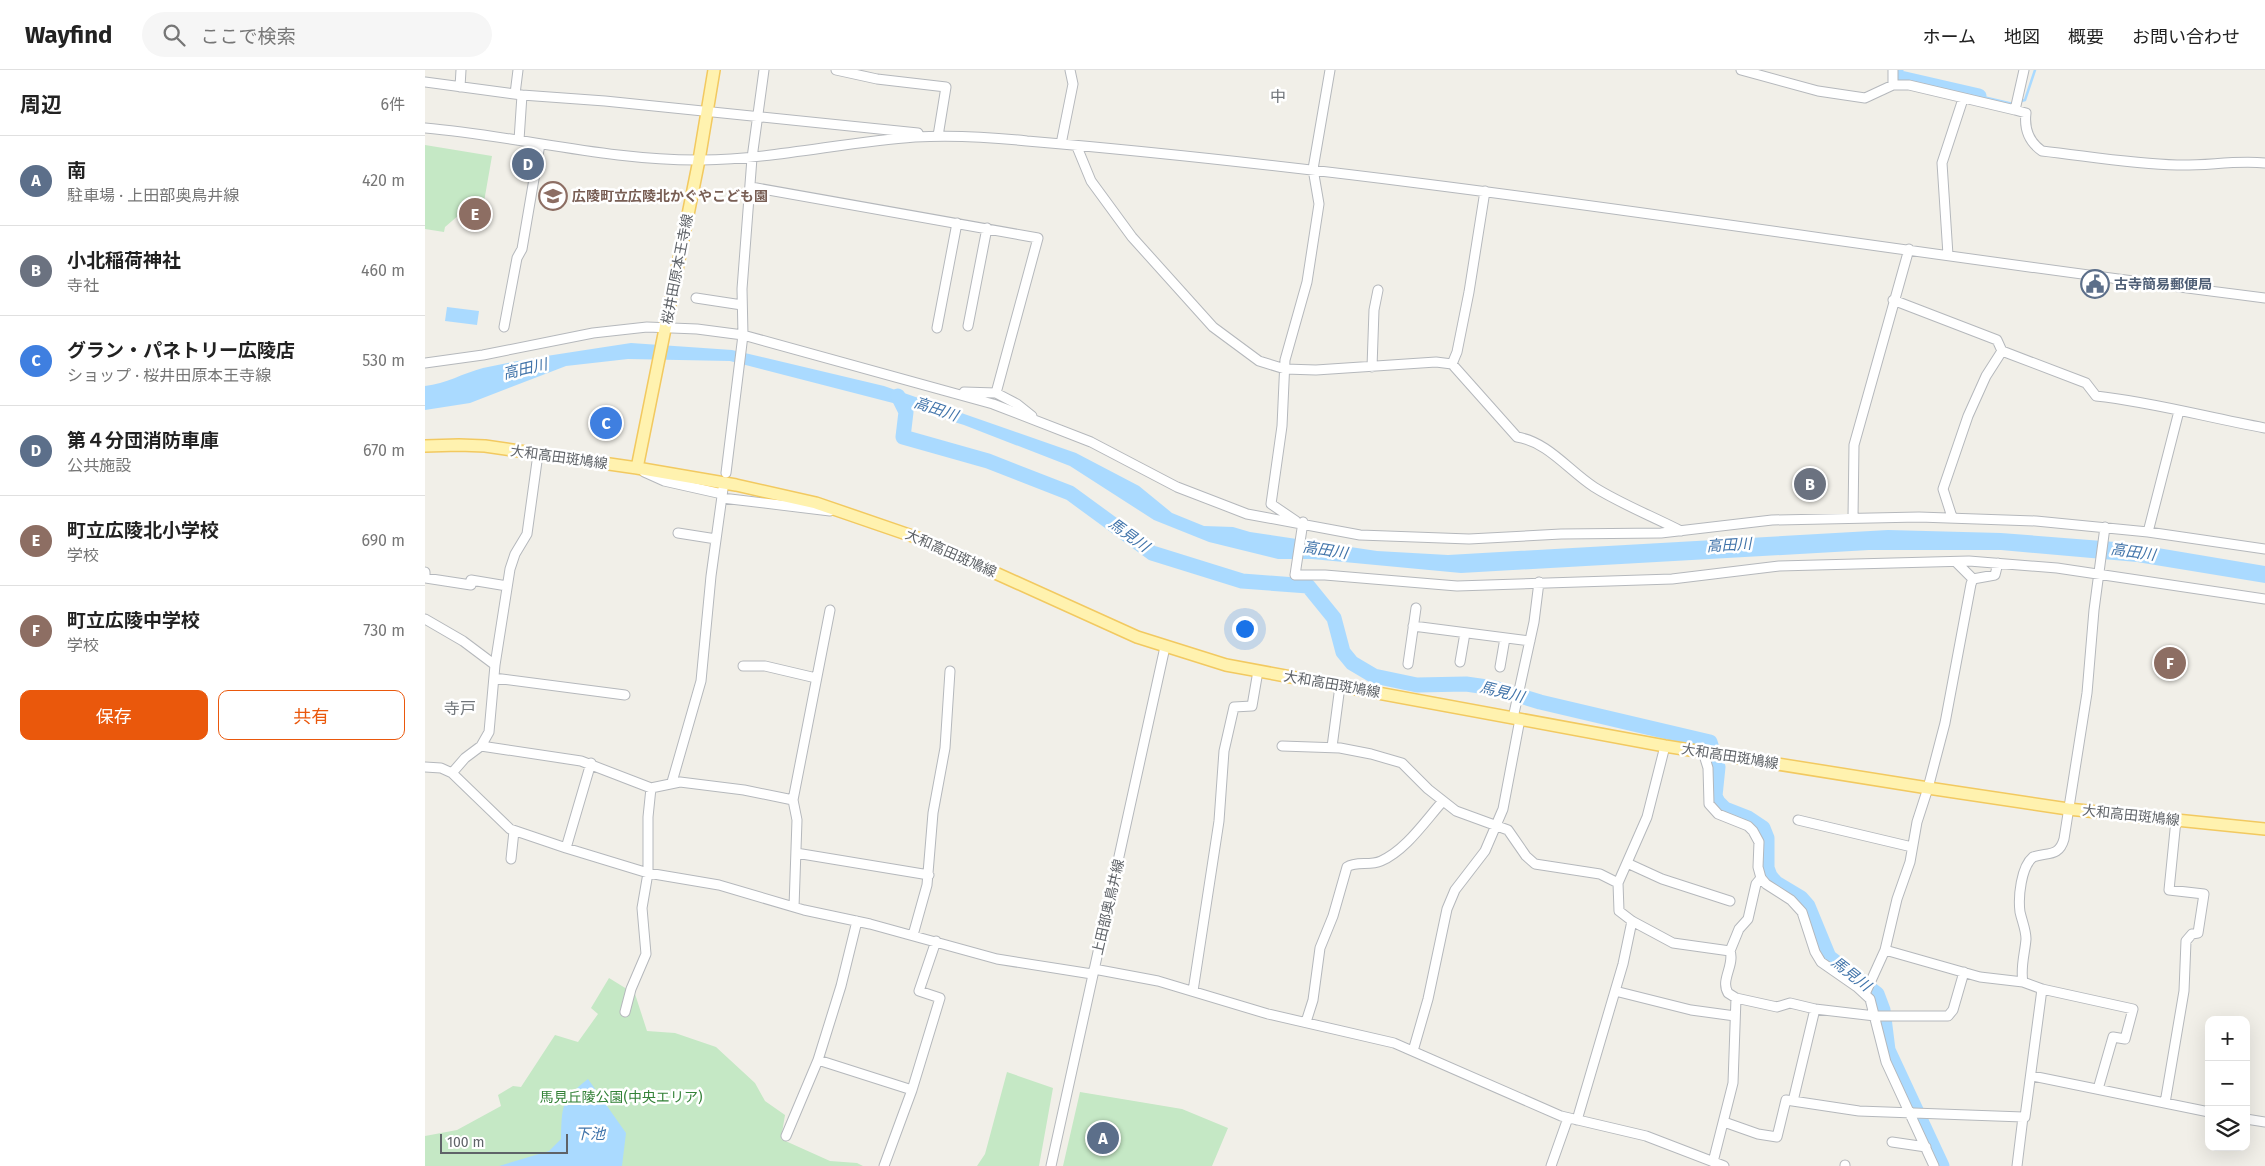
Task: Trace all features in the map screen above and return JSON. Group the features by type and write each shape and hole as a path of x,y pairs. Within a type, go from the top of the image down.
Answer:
{"main road":[{"name":"桜井田原本王寺線","path":"637,468 699,160 714,70"},
{"name":"大和高田斑鳩線","path":"425,446 473,445 637,468 766,490 848,513 918,538 1110,626 1165,647 1258,671 1705,753 1928,788 2068,808 2265,829"}],"street":[{"path":"460,87 461,70"},
{"path":"518,70 519,140"},
{"path":"726,473 743,335 742,305 752,158 764,70"},
{"path":"836,70 877,79 946,86 938,136"},
{"path":"1061,144 1073,84 1071,70"},
{"path":"1301,524 1271,504 1282,426 1285,360 1307,282 1319,204 1313,169 1329,70"},
{"path":"1741,70 1818,91 1865,98 1893,85 1909,85 2027,113 2027,134 2036,147 2042,151 2170,165 2249,161 2265,163"},
{"path":"1893,70 1893,85"},
{"path":"2015,110 2024,70"},
{"path":"425,82 519,95 938,136 1061,144 1313,169 1485,190 2265,298"},
{"path":"1948,255 1942,163 1963,98"},
{"path":"425,128 629,156 699,160 752,158 888,140 938,136"},
{"path":"504,327 517,258 522,249 539,144"},
{"path":"1077,146 1091,182 1132,237 1213,327 1259,361 1285,369 1436,362 1452,364 1468,379 1517,437 1528,439 1558,457 1596,488 1681,531"},
{"path":"751,187 1037,238 996,393"},
{"path":"1452,364 1457,352 1469,292 1485,190"},
{"path":"937,328 957,223"},
{"path":"968,326 987,228"},
{"path":"1853,517 1854,445 1893,300 1909,250"},
{"path":"1372,366 1374,310 1378,290"},
{"path":"695,298 742,305"},
{"path":"1893,300 1997,340 2002,351 2086,383 2096,396 2129,399 2265,428"},
{"path":"425,363 483,355 593,333 665,327 743,335 959,393 1091,442 1199,496 1247,514 1360,535 1439,540 1681,531 1772,520 1853,517 1952,517 2036,521 2148,532 2265,549"},
{"path":"1952,517 1943,489 1968,416 1986,376 2002,351"},
{"path":"959,393 970,391 996,393 1017,404 1035,420"},
{"path":"2148,532 2179,411"},
{"path":"452,773 465,758 481,746 489,732 495,665 507,586 512,561 527,534 538,454"},
{"path":"637,468 664,481 723,494 848,513"},
{"path":"672,782 701,681 716,539 723,494"},
{"path":"1301,524 1295,575 1325,574 1449,585 1672,579 1779,566 1955,562 1998,563 2099,572 2265,599"},
{"path":"2023,982 2021,975 2025,934 2020,910 2024,872 2033,857 2055,853 2062,846 2087,693 2105,529"},
{"path":"678,532 716,539"},
{"path":"1955,562 1973,579"},
{"path":"1973,579 1995,575 1998,563"},
{"path":"425,572 425,578 471,586 471,580 507,586"},
{"path":"1868,989 1885,950 1897,899 1910,862 1917,822 1945,723 1959,640 1973,579"},
{"path":"1413,1051 1428,999 1449,902 1485,851 1505,799 1516,719 1515,702 1536,612 1539,582"},
{"path":"1408,664 1416,608"},
{"path":"794,907 797,820 793,800 816,678 823,654 830,610"},
{"path":"425,620 463,640 495,665"},
{"path":"1413,626 1530,642"},
{"path":"1461,662 1465,633"},
{"path":"1500,667 1505,638"},
{"name":"上田部奥鳥井線","path":"1051,1166 1165,647"},
{"path":"743,666 765,666 816,678"},
{"path":"913,935 929,875 933,813 945,748 950,671"},
{"path":"1193,991 1204,933 1219,821 1226,739 1234,707 1253,706 1258,671"},
{"path":"494,678 625,695"},
{"path":"1332,747 1340,686"},
{"path":"481,746 591,763 651,788 672,782 745,790 793,800"},
{"path":"1283,746 1332,747 1371,754 1402,763 1456,812 1508,830 1526,856 1535,864 1600,874 1618,883"},
{"path":"1665,746 1647,818 1618,883 1619,910 1632,921 1673,943 1730,952"},
{"path":"1705,753 1709,776 1707,797 1709,804 1718,814 1748,826 1753,831 1759,842 1758,867 1761,878 1766,884 1791,900 1802,912 1815,952 1821,962 1868,989 1880,1015 1886,1062 1917,1114 1926,1147 1934,1166"},
{"path":"566,848 591,763"},
{"path":"425,767 441,768 452,773 500,821 514,831 566,848 648,873 707,882 794,907 913,935 997,959 1158,981 1267,1014 1383,1040 1573,1119 1646,1136 1724,1166"},
{"path":"625,1012 631,989 647,954 642,908 648,873 648,817 651,788"},
{"path":"1306,1022 1313,1000 1320,948 1333,916 1347,867 1352,864 1372,864 1386,859 1400,848 1443,801"},
{"path":"1798,820 1912,847"},
{"path":"2165,1103 2184,991 2186,941 2195,933 2204,894 2169,890 2177,820"},
{"path":"511,858 514,831"},
{"path":"797,853 929,875"},
{"path":"1627,862 1662,879 1730,901"},
{"path":"1761,878 1756,884 1748,919 1739,929 1730,952 1726,989 1736,998 1777,1007 1790,1003 1815,1009 1880,1015 1948,1016 1953,1010 1964,972"},
{"path":"785,1136 818,1060 841,986 857,921"},
{"path":"1551,1166 1573,1119 1615,990 1632,921"},
{"path":"884,1166 912,1090 940,998 919,991 936,941"},
{"path":"1885,950 1988,978 2023,982 2042,989 2133,1009 2125,1039 2113,1037 2098,1089"},
{"path":"2017,1166 2023,1117 2025,1118 2032,1076 2042,989"},
{"path":"1615,990 1681,1008 1735,1016"},
{"path":"1713,1162 1733,1083 1736,998"},
{"path":"1793,1101 1815,1009"},
{"path":"818,1060 912,1090"},
{"path":"2032,1076 2205,1111"},
{"path":"1724,1122 1777,1137 1786,1100 1859,1110 1917,1114 2023,1117"},
{"path":"2250,1120 2265,1122"},
{"path":"1892,1142 1926,1147"}],"green space":[{"path":"425,145 492,156 481,219 459,215 445,227 444,232 425,229"},
{"name":"馬見丘陵公園(中央エリア)","path":"609,978 635,994 647,1031 675,1033 716,1047 755,1083 765,1101 785,1115 781,1139 830,1161 857,1163 863,1166 425,1166 425,1136 457,1130 501,1106 498,1095 513,1086 521,1087 555,1035 578,1042 598,1014 591,1008"},
{"path":"1007,1072 1053,1088 1039,1166 977,1166 985,1154"},
{"path":"1080,1092 1182,1109 1228,1128 1212,1166 1063,1166"}],"water":[{"path":"447,307 479,311 477,325 445,321"},
{"name":"高田川","path":"631,343 732,350 884,386 1076,453 1139,486 1172,513 1204,526 1233,527 1250,532 1377,551 1448,555 1888,530 2001,533 2128,543 2265,566 2265,583 2137,562 2001,550 1869,550 1461,573 1312,559 1278,559 1209,542 1154,520 1070,466 964,425 893,403 730,361 628,359 566,366 470,403 425,410 425,386 501,364"},
{"name":"下池","path":"588,1079 626,1133 622,1166 499,1166 549,1151 561,1139 563,1111 568,1098"}],"waterway":[{"path":"1896,70 1896,77 1979,96"},
{"path":"2018,102 2025,100 2035,70"},
{"path":"1979,96 2013,104"},
{"name":"馬見川","path":"898,396 906,412 903,437 988,461 1070,493 1152,553 1242,581 1308,586 1334,618 1343,652 1352,663 1374,676 1417,685 1466,684 1494,688 1540,702 1710,742 1718,767 1715,796 1718,802 1725,809 1748,818 1763,828 1767,838 1767,868 1770,876 1776,883 1801,898 1808,906 1829,957 1877,994 1883,1010 1888,1050 1942,1166"}],"place":[{"name":"第４分団消防車庫","path":"528,164"},
{"name":"広陵町立広陵北かぐやこども園","path":"553,196"},
{"name":"町立広陵北小学校","path":"475,214"},
{"name":"古寺簡易郵便局","path":"2095,284"},
{"name":"グラン・パネトリー広陵店","path":"606,423"},
{"name":"小北稲荷神社","path":"1810,484"},
{"name":"町立広陵中学校","path":"2170,663"},
{"name":"南","path":"1103,1138"}],"district":[{"name":"中","path":"1278,96"},
{"name":"寺戸","path":"460,708"}]}
